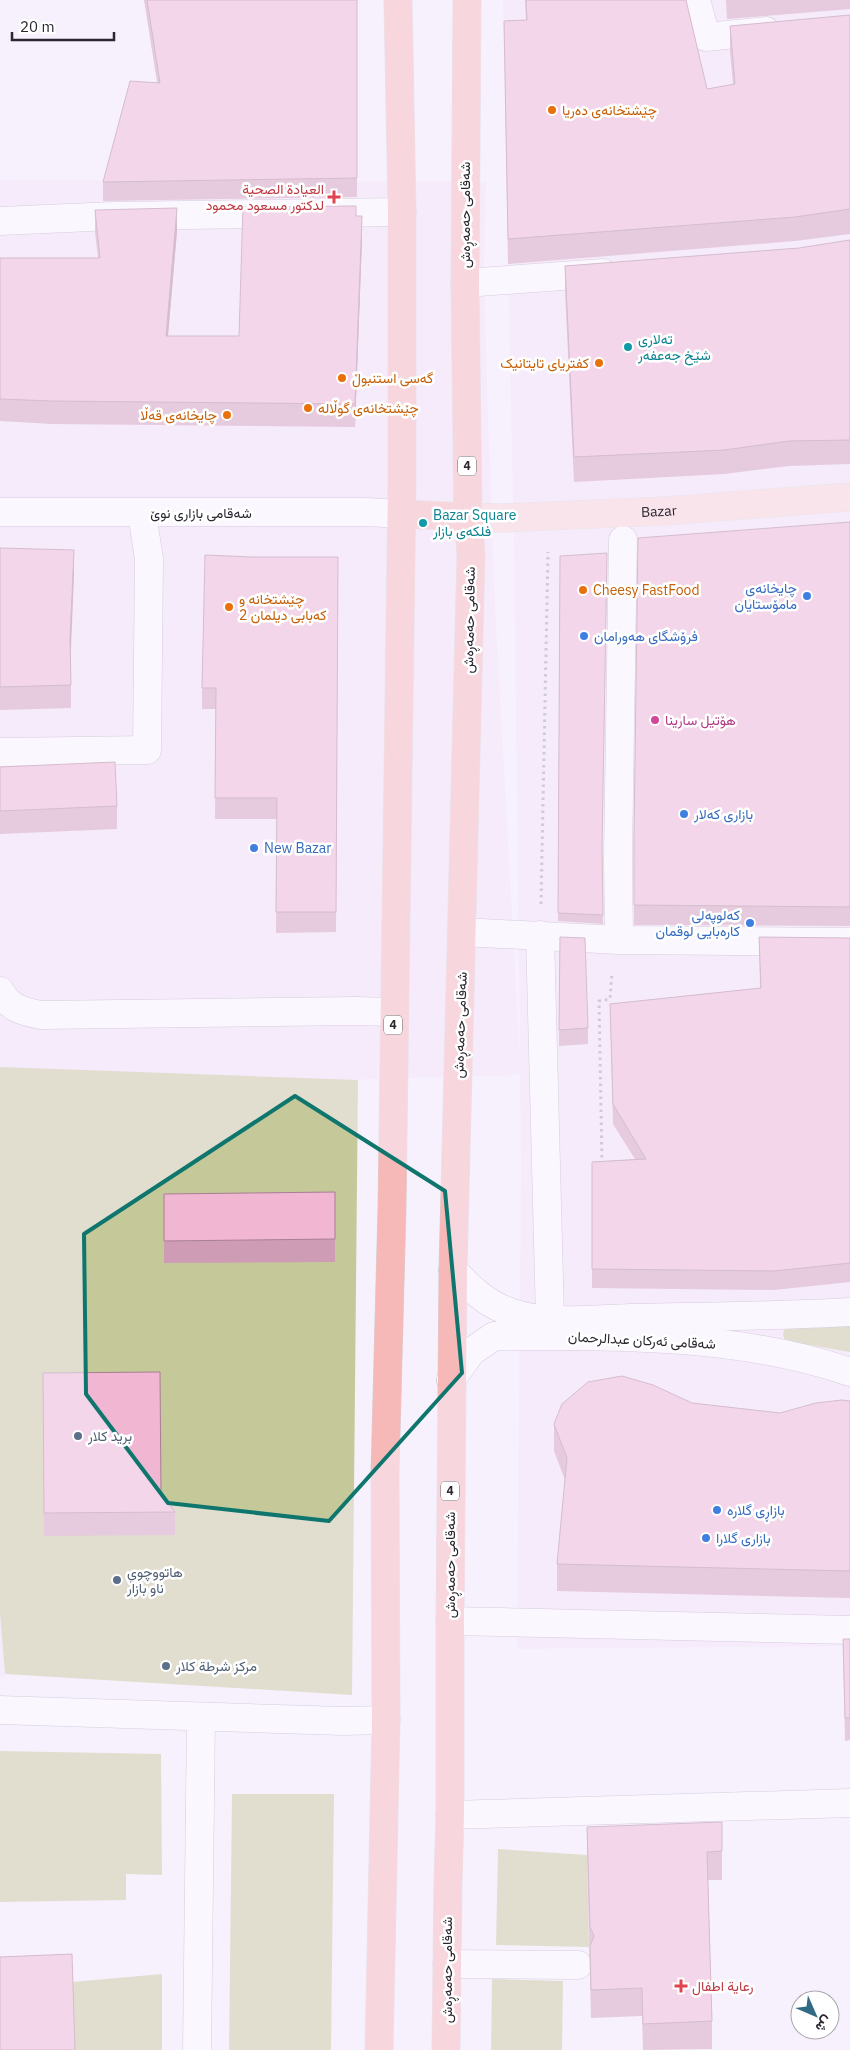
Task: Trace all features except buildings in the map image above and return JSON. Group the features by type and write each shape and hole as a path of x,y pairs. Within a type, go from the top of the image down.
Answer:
{"highway":[{"name":"4","path":"379,2050 386,1720 385,1472 392,1207 393,1012 402,514 402,212 398,0"},
{"name":"شەقامی حەمەڕەش","path":"446,2050 450,1815 451,1380 471,554 468,517 465,283 467,0"},
{"path":"402,514 468,517"}],"main road":[{"name":"Bazar","path":"468,517 501,518 664,511 850,497"}],"street":[{"path":"696,0 706,37 792,29"},
{"path":"0,221 114,216 402,212"},
{"path":"465,283 631,270"},
{"name":"شەقامی بازاری نوێ","path":"0,512 366,512 402,514"},
{"path":"0,752 147,750 149,559 142,513"},
{"path":"618,940 623,540"},
{"path":"462,932 618,940 850,942"},
{"path":"540,935 550,1318"},
{"path":"0,991 10,1005 24,1012 41,1015 393,1012"},
{"name":"شەقامی ئەرکان عبدالرحمان","path":"453,1270 472,1290 487,1301 509,1312 550,1318 760,1316 850,1312"},
{"path":"760,1316 766,1351"},
{"name":"شەقامی ئەرکان عبدالرحمان","path":"451,1380 471,1352 494,1336 704,1340 822,1362 850,1372"},
{"path":"450,1621 850,1630"},
{"path":"0,1710 343,1721 386,1720"},
{"path":"197,2050 201,1717"},
{"path":"450,1815 850,1803"},
{"path":"447,1964 578,1965"}],"path":[{"path":"540,935 548,552"},
{"path":"610,1168 602,1166 599,1001 610,999 613,958 618,940"}],"highlighted area":[{"path":"295,1096 445,1191 462,1373 329,1521 168,1503 86,1394 84,1234"}],"shaded area":[{"path":"503,0 850,0 850,1646 517,1649 520,1075 341,1080 0,1070 0,180 486,182 484,271 496,627 520,1057 514,552"},
{"path":"0,1614 5,1674 5,1677 0,1677"}],"green space":[{"path":"0,1067 358,1080 352,1695 5,1674 0,1614"},
{"path":"800,1325 850,1325 850,1352 786,1341 783,1336 784,1330"},
{"path":"0,1751 161,1754 162,1875 126,1874 126,1900 0,1902"},
{"path":"232,1794 334,1794 331,2050 229,2050"},
{"path":"498,1849 587,1855 589,1947 496,1945"},
{"path":"162,1974 162,2050 74,2050 72,1982"},
{"path":"492,1979 563,1981 562,2050 491,2050"}],"place":[{"name":"چێشتخانەی دەریا","path":"552,110"},
{"name":"العيادة الصحية لدكتور مسعود محمود","path":"334,197"},
{"name":"تەلاری شێخ جەعفەر","path":"628,347"},
{"name":"کفتریای تایتانیک","path":"599,363"},
{"name":"گەسی استنبوڵ","path":"342,378"},
{"name":"چێشتخانەی گوڵالە","path":"308,408"},
{"name":"چایخانەی قەڵا","path":"227,415"},
{"name":"Bazar Square فلکەی بازار","path":"423,523"},
{"name":"Cheesy FastFood","path":"583,590"},
{"name":"چایخانەی مامۆستایان","path":"807,596"},
{"name":"چێشتخانە و کەبابی دیلمان 2","path":"229,607"},
{"name":"فرۆشگای هەورامان","path":"584,636"},
{"name":"هۆتیل سارینا","path":"655,720"},
{"name":"بازاری کەلار","path":"684,814"},
{"name":"New Bazar","path":"254,848"},
{"name":"کەلوپەلی کارەبایی لوقمان","path":"750,923"},
{"name":"بريد كلار","path":"78,1436"},
{"name":"بازاڕی گلارە","path":"717,1510"},
{"name":"بازاری گلارا","path":"706,1538"},
{"name":"هاتووچوي ناو بازار","path":"117,1580"},
{"name":"مركز شرطة كلار","path":"166,1666"},
{"name":"رعاية اطفال","path":"681,1986"}]}
